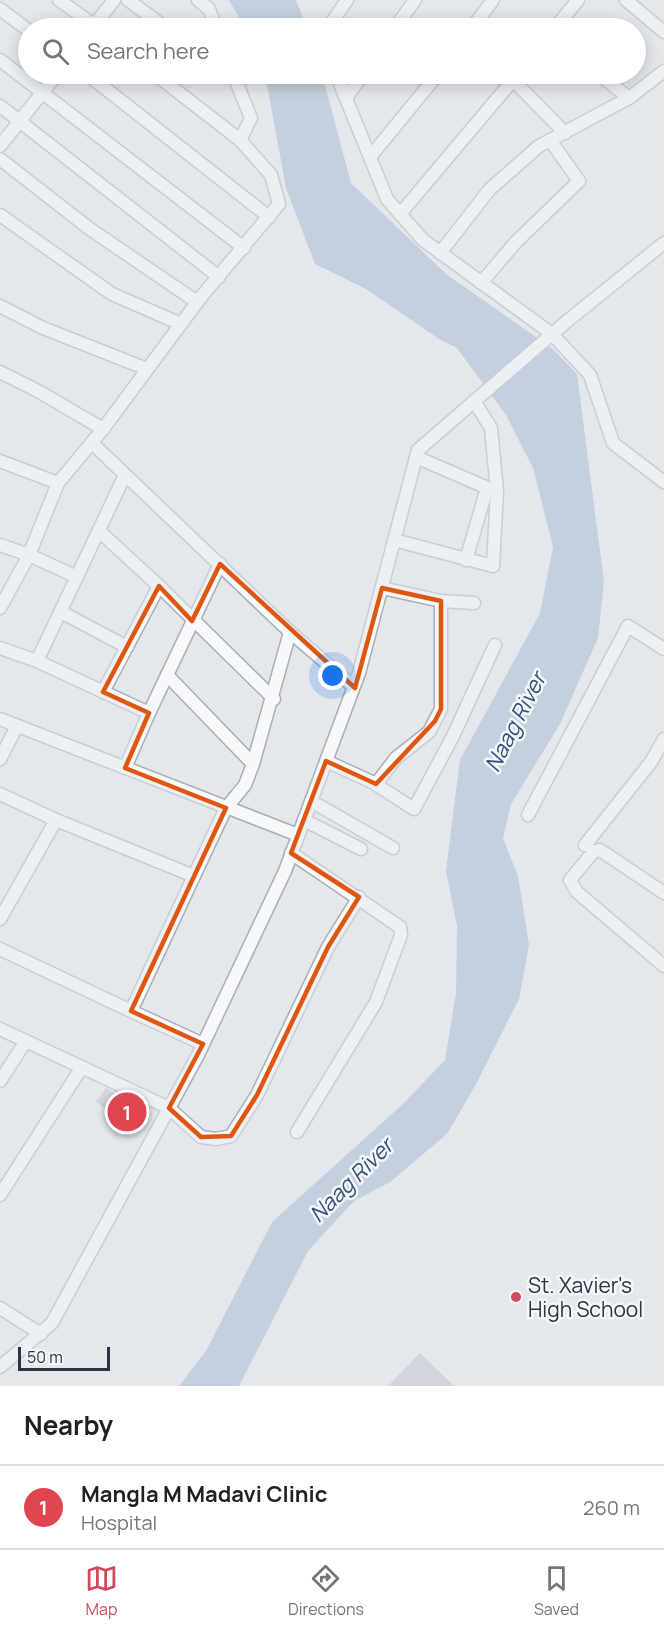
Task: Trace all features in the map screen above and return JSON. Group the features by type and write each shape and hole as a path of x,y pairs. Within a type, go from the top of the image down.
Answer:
{"street":[{"path":"59,0 82,18"},
{"path":"102,18 114,0"},
{"path":"128,0 152,18"},
{"path":"198,0 209,9 212,18"},
{"path":"335,18 347,0"},
{"path":"402,18 415,0"},
{"path":"480,18 494,0"},
{"path":"563,18 578,0"},
{"path":"626,0 664,32"},
{"path":"0,9 18,22"},
{"path":"0,60 18,74"},
{"path":"440,253 490,189 539,146 629,98 664,71"},
{"path":"32,84 244,248"},
{"path":"0,146 49,84"},
{"path":"100,84 269,217"},
{"path":"0,608 29,555 58,483 103,429 197,302 279,204 271,175 240,140 168,84"},
{"path":"237,84 251,118 240,140"},
{"path":"340,84 387,198 400,214 423,240 552,334 590,375 613,443 664,482"},
{"path":"346,98 356,84"},
{"path":"370,157 430,84"},
{"path":"400,214 510,84"},
{"path":"522,84 565,133"},
{"path":"612,84 629,98"},
{"path":"0,106 219,277"},
{"path":"481,283 516,242 579,181 550,140"},
{"path":"0,159 90,229 197,302"},
{"path":"0,215 112,294 181,324"},
{"path":"0,1366 52,1323 203,1044 291,853 359,674 418,450 552,334 664,243"},
{"path":"0,306 43,328 147,369"},
{"path":"0,372 103,429"},
{"path":"394,540 494,567 491,428 476,399"},
{"path":"92,443 290,632 353,686"},
{"path":"416,457 492,490"},
{"path":"0,461 58,483"},
{"path":"37,661 125,475"},
{"path":"466,560 492,490"},
{"path":"99,531 159,586 192,621 274,699"},
{"path":"0,545 29,555 77,578"},
{"path":"125,768 220,564"},
{"path":"103,693 159,586"},
{"path":"382,588 441,601 474,603"},
{"path":"376,784 396,758 429,732 441,709 441,601"},
{"path":"61,612 127,647"},
{"path":"528,815 628,626 664,649"},
{"path":"131,1011 226,808 245,785 274,699 290,632"},
{"path":"326,761 376,784 409,808 417,807 495,645"},
{"path":"0,648 37,661 149,713"},
{"path":"167,675 253,764"},
{"path":"0,719 298,835"},
{"path":"0,759 17,726"},
{"path":"585,844 651,762 664,739"},
{"path":"0,794 56,820 194,876"},
{"path":"311,801 393,848"},
{"path":"0,919 56,820"},
{"path":"304,820 361,849"},
{"path":"664,893 600,850 594,851 570,880 577,892 664,966"},
{"path":"291,853 400,927 401,935 376,1002 297,1132"},
{"path":"0,1029 169,1108 201,1137 216,1139 231,1136 257,1095 328,947 359,897"},
{"path":"0,949 203,1044"},
{"path":"0,1081 26,1041"},
{"path":"0,1195 82,1067"},
{"path":"0,1308 41,1334"}],"highlighted area":[{"path":"220,564 355,688 382,588 441,601 441,709 435,721 376,784 326,761 291,853 359,897 328,947 257,1095 231,1136 201,1137 169,1108 203,1044 131,1011 226,808 125,768 149,713 103,692 159,586 192,621"}],"water":[{"path":"229,0 296,0 303,18 239,18"},
{"name":"Naag River","path":"267,84 325,84 351,183 446,274 553,349 577,374 604,582 598,638 560,724 511,804 503,838 518,876 529,945 519,999 474,1088 447,1134 390,1182 354,1201 308,1251 239,1386 179,1386 206,1351 272,1222 403,1104 445,1060 456,993 457,926 446,871 460,760 540,613 553,547 533,468 506,415 457,348 439,339 366,289 315,264 286,188"}],"building":[{"path":"106,1088 145,1112 134,1128 96,1102"},
{"path":"420,1353 454,1386 388,1386"}],"place":[{"name":"Mangla M Madavi Clinic","path":"127,1112"},
{"name":"St. Xavier's High School","path":"516,1297"}]}
